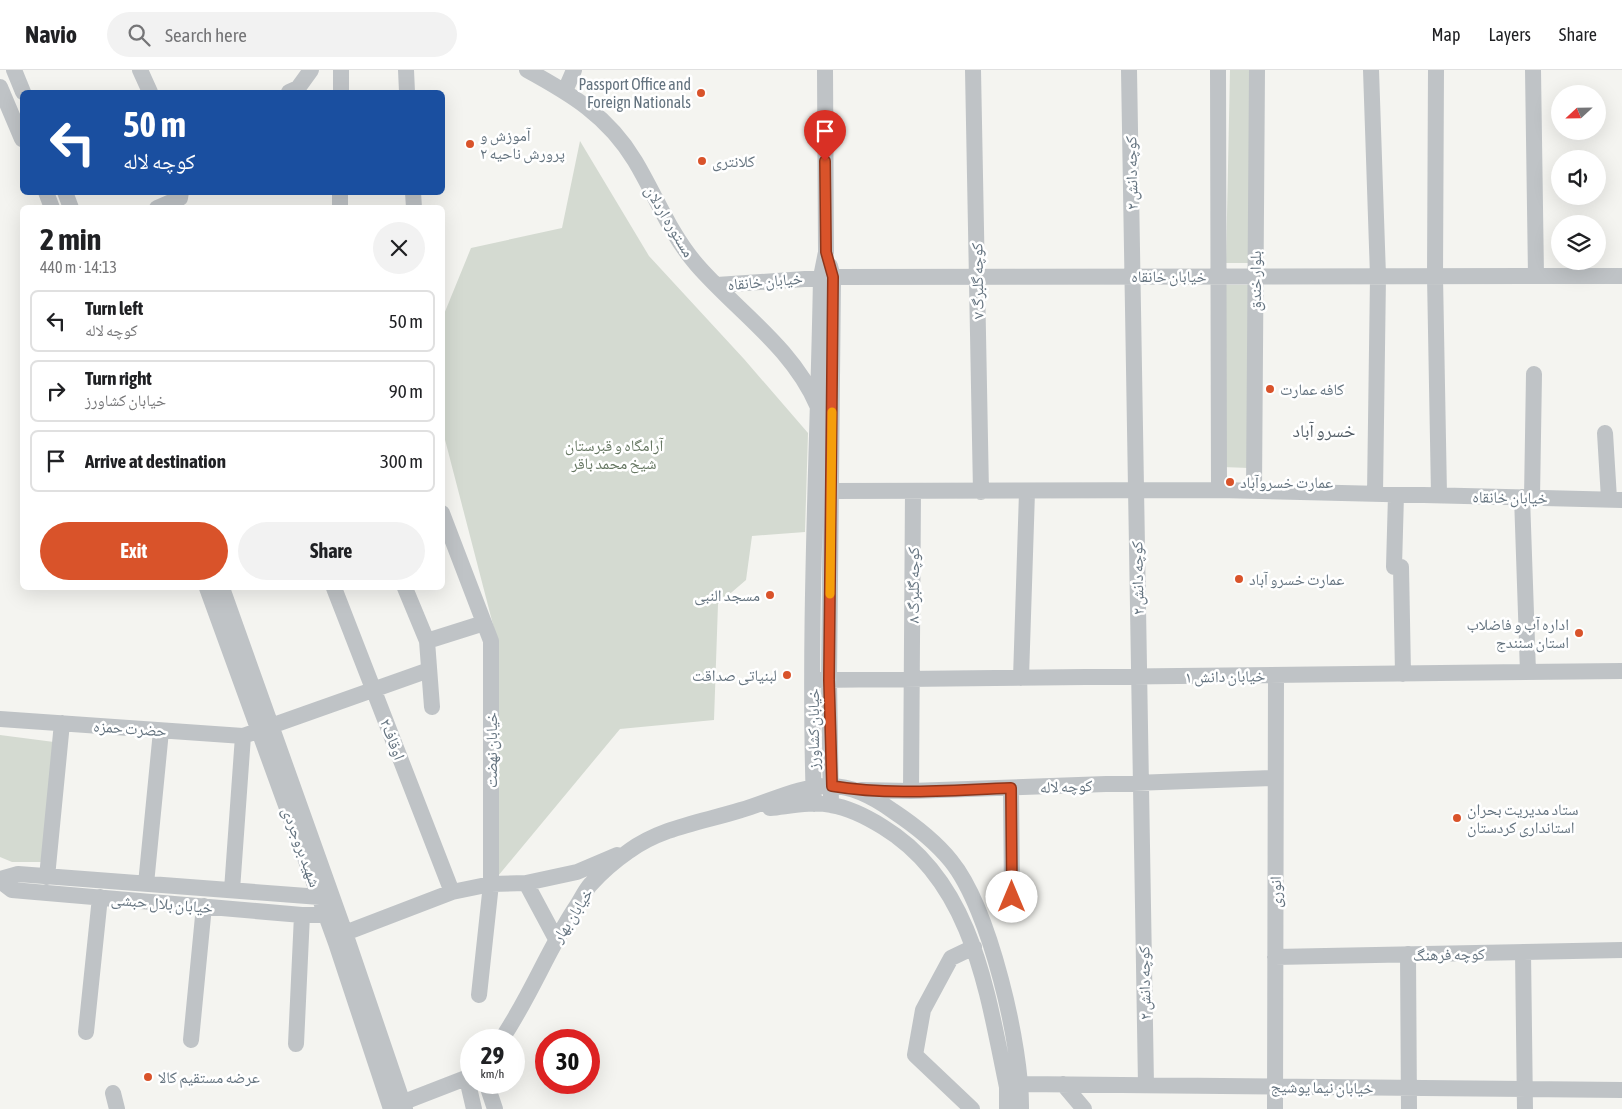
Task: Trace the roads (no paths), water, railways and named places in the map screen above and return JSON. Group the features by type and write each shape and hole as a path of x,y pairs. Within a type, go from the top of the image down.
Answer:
{"street":[{"path":"14,70 22,90"},
{"path":"140,70 149,90"},
{"path":"301,90 311,70"},
{"path":"341,70 341,90"},
{"path":"406,70 407,90"},
{"name":"مستوره اردلان","path":"527,70 564,91 595,112 617,134 635,160 679,242 697,265 776,343 809,386 819,410"},
{"path":"564,91 574,70"},
{"path":"809,386 819,328 824,277 820,70"},
{"name":"خیابان کشاورز","path":"825,70 826,252 819,410 821,680 832,786 831,805"},
{"name":"کوچه گلبرگ ۷","path":"973,70 981,492"},
{"name":"کوچه دانش ۲","path":"1129,70 1146,1085"},
{"path":"1218,70 1220,276 1219,490"},
{"name":"بلوار خندق","path":"1254,491 1257,70"},
{"path":"1371,70 1378,276 1375,494"},
{"path":"1436,70 1435,276 1439,495"},
{"path":"1533,70 1536,276"},
{"path":"0,88 20,134"},
{"path":"163,205 183,195"},
{"name":"خیابان خانقاه","path":"717,285 824,277 1622,276"},
{"name":"خیابان کشاورز","path":"824,277 831,491 813,787 814,804 831,805 862,814 896,835 923,858 945,885 974,947 1021,1109"},
{"path":"1528,672 1527,497 1534,374"},
{"path":"1604,433 1615,499"},
{"name":"خیابان خانقاه","path":"831,491 1136,492 1219,490 1615,499"},
{"name":"کوچه گلبرگ ۸","path":"911,791 913,491"},
{"path":"1021,678 1027,492"},
{"path":"1396,494 1394,567 1401,567 1403,674"},
{"name":"خیابان نهضت","path":"445,522 491,641 491,884 479,995"},
{"name":"شهید بروجردی","path":"208,590 266,728 345,933 397,1106"},
{"name":"شهید بروجردی","path":"223,590 326,916 397,1106"},
{"name":"اوقاف۲","path":"335,590 452,892"},
{"path":"406,590 427,641 432,707"},
{"path":"427,641 484,623"},
{"name":"حضرت حمزه","path":"0,719 243,736 429,670"},
{"name":"خیابان دانش ۱","path":"821,680 1622,671"},
{"name":"انوری","path":"1275,1109 1276,675"},
{"path":"47,877 62,723"},
{"path":"146,884 161,731"},
{"path":"232,890 243,736"},
{"name":"کوچه لاله","path":"857,790 911,791 1275,778"},
{"name":"خیابان کشاورز","path":"813,787 832,786 857,790 886,806 929,838 952,862 965,883 978,910 1002,984 1014,1085 1007,1109"},
{"name":"خیابان بهار","path":"507,1029 556,939 591,884 630,850 661,833 739,811 813,787"},
{"path":"1011,788 1012,897"},
{"name":"خیابان بهار","path":"739,811 814,804"},
{"path":"345,933 452,892 491,884 526,884 578,872 630,850"},
{"name":"خیابان بلال حبشی","path":"0,880 18,874 320,896"},
{"name":"خیابان بلال حبشی","path":"0,880 12,890 302,916 326,916"},
{"path":"526,884 556,939"},
{"path":"86,1032 100,897"},
{"path":"192,1040 204,906"},
{"path":"296,1044 302,916"},
{"path":"972,1109 915,1055 923,1010 951,958 974,947"},
{"name":"کوچه فرهنگ","path":"1275,957 1622,950"},
{"path":"1523,952 1525,1109"},
{"path":"1408,954 1409,1109"},
{"path":"397,1106 460,1081"},
{"path":"1063,1084 1084,1109"},
{"name":"خیابان نیما یوشیج","path":"1014,1085 1622,1090"},
{"path":"113,1093 117,1109"},
{"path":"472,1094 474,1109"},
{"path":"490,1094 495,1109"}],"place":[{"name":"Passport Office and Foreign Nationals","path":"701,93"},
{"name":"آموزش و پرورش ناحیه ۲","path":"470,144"},
{"name":"کلانتری","path":"702,161"},
{"name":"کافه عمارت","path":"1270,389"},
{"name":"عمارت خسروآباد","path":"1230,482"},
{"name":"عمارت خسرو آباد","path":"1239,579"},
{"name":"مسجد النبی","path":"770,595"},
{"name":"اداره آب و فاضلاب استان سنندج","path":"1579,633"},
{"name":"لبنیاتی ‌صداقت","path":"787,675"},
{"name":"ستاد مدیریت بحران استانداری کردستان","path":"1457,818"},
{"name":"عرضه مستقیم کالا","path":"148,1077"}],"district":[{"name":"خسرو آباد","path":"1324,430"}],"park label":[{"name":"آرامگاه و قبرستان شیخ محمد باقر","path":"614,454"}]}
